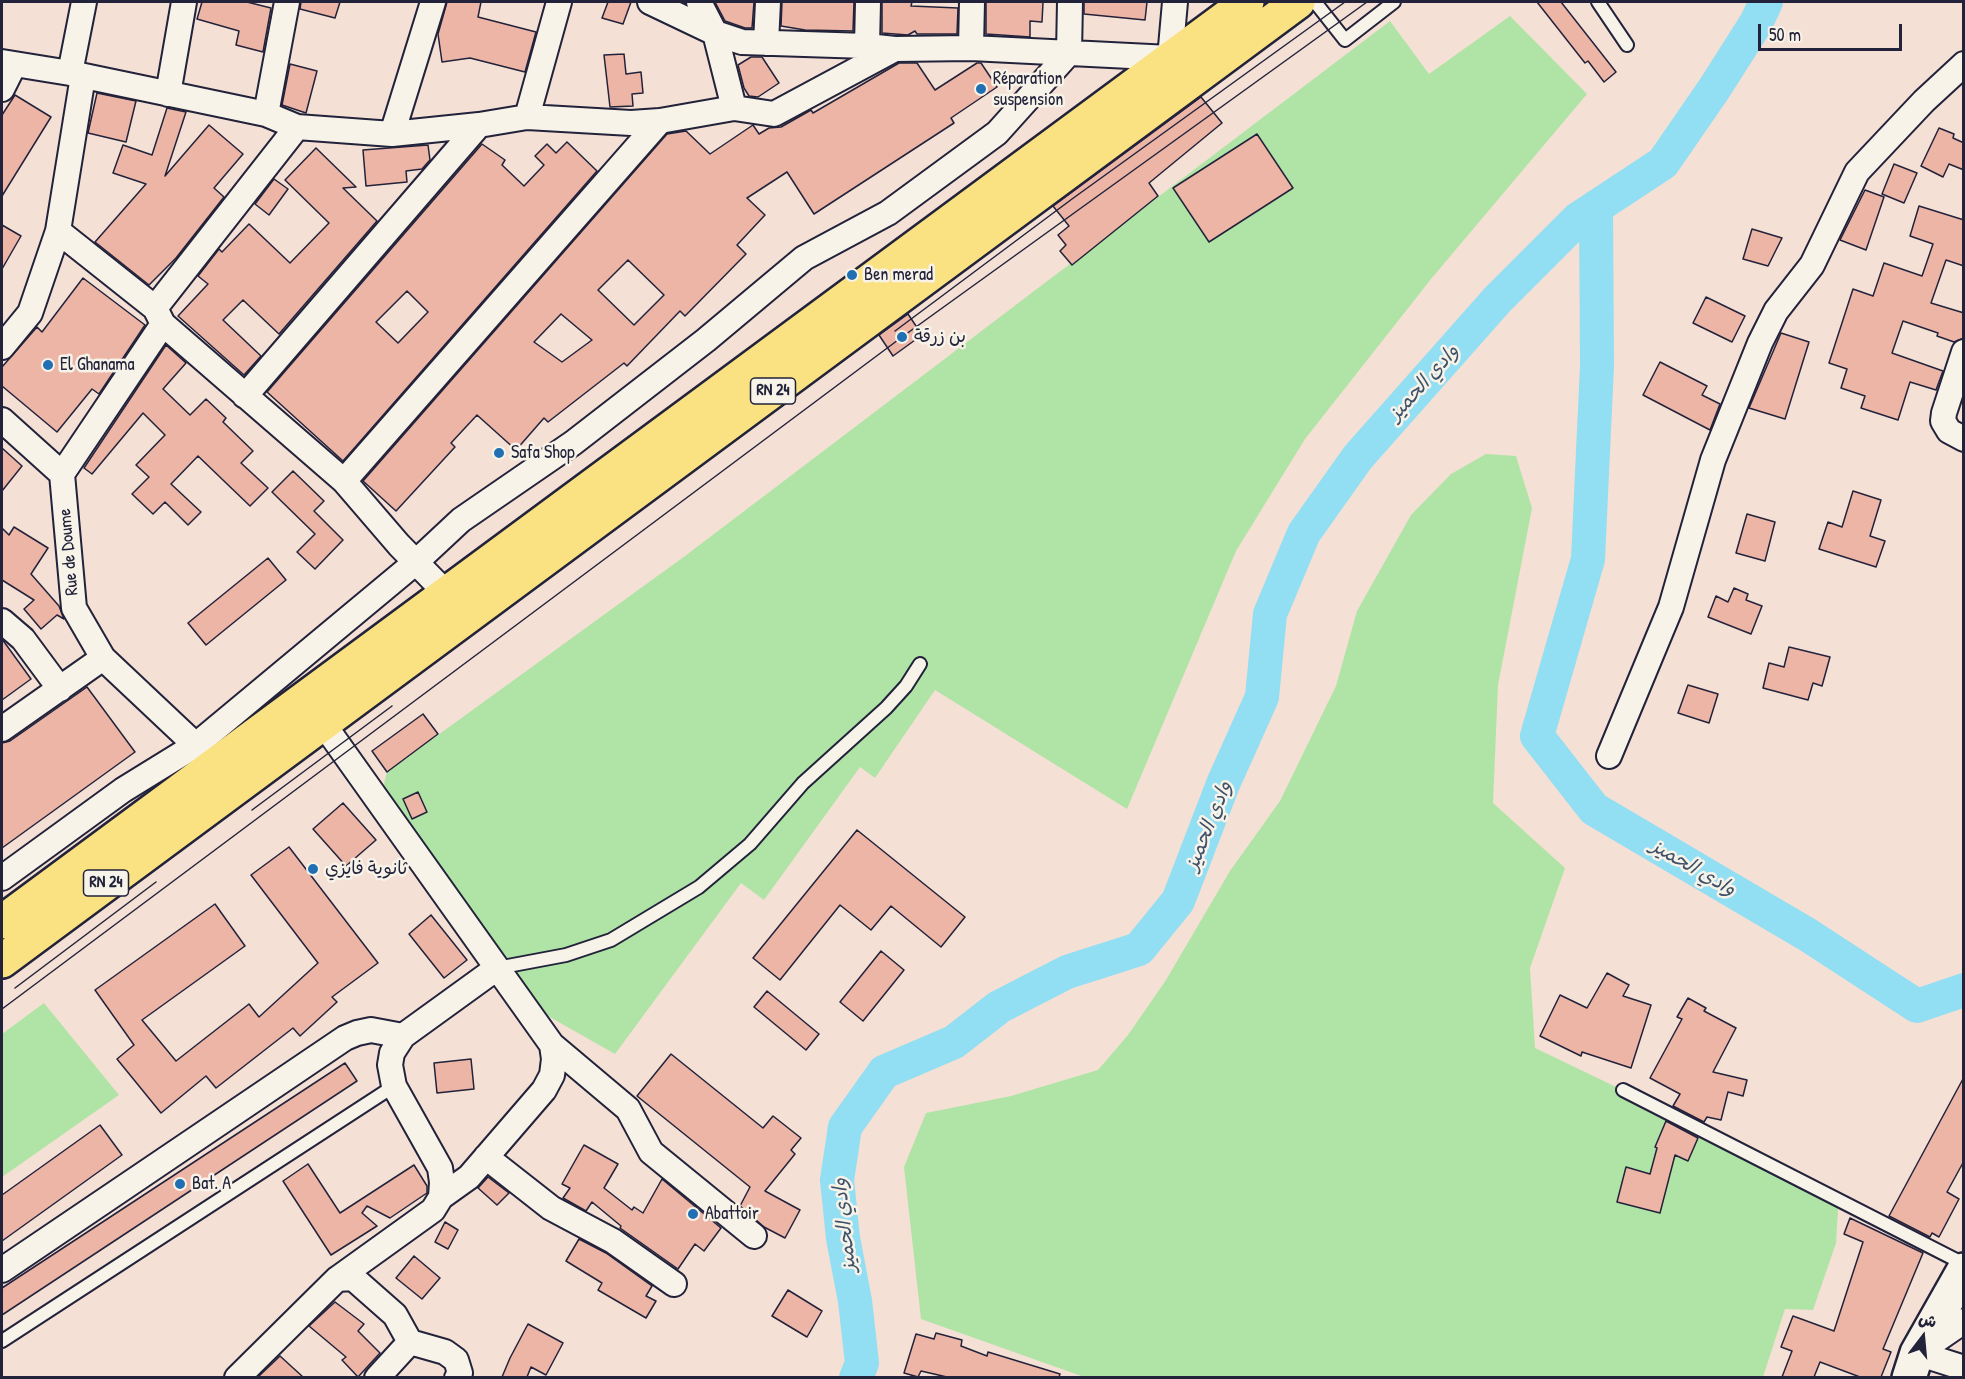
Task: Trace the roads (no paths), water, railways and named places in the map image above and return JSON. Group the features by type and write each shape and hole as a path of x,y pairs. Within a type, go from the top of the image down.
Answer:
{"main road":[{"name":"RN 24","path":"2,922 215,771 446,593 1247,2"},
{"name":"RN 24","path":"2,961 215,771 322,722 1298,2"},
{"path":"1913,1365 1964,1269"}],"street":[{"path":"2,347 30,313 58,231 84,2"},
{"path":"168,94 184,2"},
{"path":"266,114 287,2"},
{"path":"392,134 433,2"},
{"path":"527,117 559,2"},
{"path":"650,2 715,33 742,42 895,49 971,48 1170,58 1175,2"},
{"path":"699,2 715,33 734,108"},
{"path":"766,43 768,2"},
{"path":"867,46 868,2"},
{"path":"971,48 972,2"},
{"path":"2,878 123,790 215,771 416,562 461,520 582,436 706,340 804,258 888,213 997,133 1069,53 1070,2"},
{"path":"2,89 8,64 77,74 266,114 297,127 392,134 479,125 527,117 631,123 660,121 734,108 774,114 895,49"},
{"path":"1609,756 1671,607 1713,460 1760,343 1776,311 1812,265 1857,172 1924,100 1964,64"},
{"path":"344,481 660,121"},
{"path":"245,396 479,125"},
{"path":"2,420 62,474 159,316 297,127"},
{"path":"58,231 159,316 245,396 344,481 446,593"},
{"path":"1964,352 1943,421 1949,431 1964,439"},
{"name":"Rue de Doume","path":"62,474 74,608 103,658 215,771"},
{"path":"2,621 23,639 60,689"},
{"path":"2,729 103,658"},
{"path":"322,722 552,1045 628,1109 651,1152 754,1236"},
{"path":"237,1377 337,1279 434,1210 441,1197 440,1168 394,1086 390,1065 392,1053 403,1036 497,968"},
{"path":"2,1270 345,1038 371,1030 403,1036"},
{"path":"441,1197 469,1177 544,1090 552,1075 554,1059 552,1045"},
{"path":"486,1157 551,1208 613,1241 674,1284"},
{"path":"337,1279 353,1278 395,1315 410,1342 445,1352 456,1360 460,1373 457,1377"},
{"path":"1913,1365 1964,1321"},
{"path":"377,1377 410,1342"},
{"path":"1913,1365 1964,1368"}],"lane":[{"path":"1315,2 1345,40 1394,2"},
{"path":"1598,2 1627,45"},
{"path":"497,968 566,955 610,940 699,887 750,844 803,783 886,708 906,686 920,664"},
{"path":"2,1341 394,1086"},
{"path":"1623,1090 1964,1264"}],"waterway":[{"name":"وادي الحميز","path":"856,1378 862,1363 855,1301 843,1238 837,1180 845,1127 884,1072 954,1042 999,1007 1067,972 1139,949 1178,901 1223,784 1262,697 1270,614 1304,533 1358,457 1497,300 1578,219 1663,163 1714,89 1756,23 1766,2"},
{"name":"وادي الحميز","path":"1596,207 1597,366 1588,559 1537,736 1594,809 1808,935 1917,1006 1964,990"}],"tram line":[{"path":"895,331 1072,199 1345,2"},
{"path":"2,1009 902,337 1367,2"},
{"path":"252,810 392,706"},
{"path":"15,988 156,882"}],"place":[{"name":"Réparation suspension","path":"981,89"},
{"name":"Ben merad","path":"852,275"},
{"name":"بن زرقة","path":"902,337"},
{"name":"El Ghanama","path":"48,365"},
{"name":"Safa Shop","path":"499,453"},
{"name":"ثانوية فايزي","path":"313,869"},
{"name":"Bat. A","path":"180,1184"},
{"name":"Abattoir","path":"693,1214"}]}
